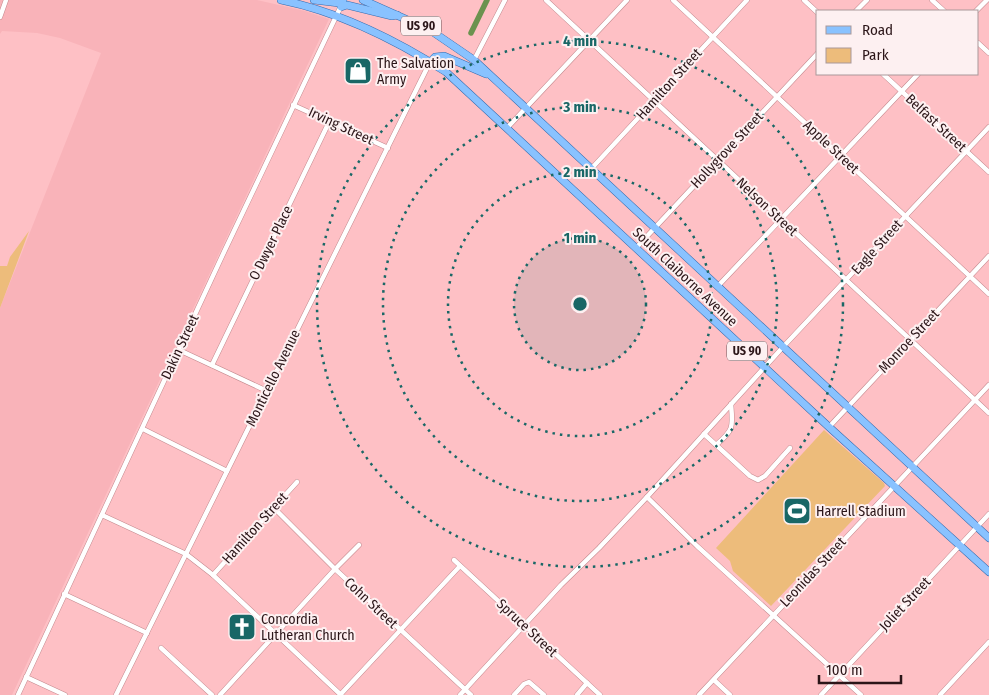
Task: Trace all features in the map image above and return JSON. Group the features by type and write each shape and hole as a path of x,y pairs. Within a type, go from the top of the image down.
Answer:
{"main road":[{"name":"US 90","path":"281,0 336,16 371,30 430,62"},
{"path":"314,0 343,2 347,5 392,16 399,15"},
{"name":"US 90","path":"363,0 430,30 474,60"},
{"path":"430,62 434,57 444,56 491,76"},
{"name":"South Claiborne Avenue","path":"474,60 989,538"},
{"name":"South Claiborne Avenue","path":"430,62 446,72 829,427 989,572"}],"street":[{"path":"0,17 6,0"},
{"path":"474,60 505,0"},
{"name":"Nelson Street","path":"546,0 989,413"},
{"path":"507,128 627,0"},
{"name":"Apple Street","path":"673,0 989,294"},
{"name":"Hamilton Street","path":"592,168 747,0"},
{"path":"804,0 816,11"},
{"path":"857,10 867,0"},
{"path":"932,0 943,10"},
{"path":"977,10 987,0"},
{"name":"Dakin Street","path":"18,695 343,2"},
{"path":"979,43 989,53"},
{"name":"Hollygrove Street","path":"636,248 816,55"},
{"name":"Monticello Avenue","path":"116,695 430,62"},
{"name":"Belfast Street","path":"885,75 989,172"},
{"path":"718,286 917,75"},
{"name":"Irving Street","path":"294,105 388,148"},
{"name":"O Dwyer Place","path":"212,366 330,120"},
{"name":"Eagle Street","path":"524,625 647,497 764,367 989,127"},
{"name":"Monroe Street","path":"829,427 989,256"},
{"path":"179,350 267,391"},
{"name":"Leonidas Street","path":"699,695 989,385"},
{"path":"716,445 732,429 732,404"},
{"path":"143,429 227,471"},
{"path":"704,434 750,476 758,480 765,476 790,448"},
{"name":"Hamilton Street","path":"214,574 297,482"},
{"path":"647,497 861,695"},
{"name":"Cohn Street","path":"274,508 335,569 471,695"},
{"name":"Joliet Street","path":"821,695 989,514"},
{"path":"102,515 186,554 214,574 341,695 460,566"},
{"path":"220,695 359,545"},
{"name":"Spruce Street","path":"454,560 600,695"},
{"path":"64,594 147,633"},
{"path":"460,695 524,625"},
{"path":"940,695 989,642"},
{"path":"160,648 212,695"},
{"path":"26,678 65,695"},
{"path":"714,680 730,695"},
{"path":"514,695 524,684 529,682 544,695"},
{"path":"577,695 587,683"}],"shaded area":[{"path":"0,0 257,0 305,11 329,19 12,695 0,695 0,308 101,53 60,38 37,33 2,31 0,34"}],"green space":[{"path":"29,231 0,308 0,266 7,266 10,257"},
{"name":"Harrell Stadium","path":"824,430 884,483 885,486 771,606 733,571 730,561 716,548"}],"waterway":[{"path":"471,33 487,0"}],"place":[{"name":"The Salvation Army","path":"358,71"},
{"name":"Harrell Stadium","path":"797,511"},
{"name":"Concordia Lutheran Church","path":"242,627"}]}
